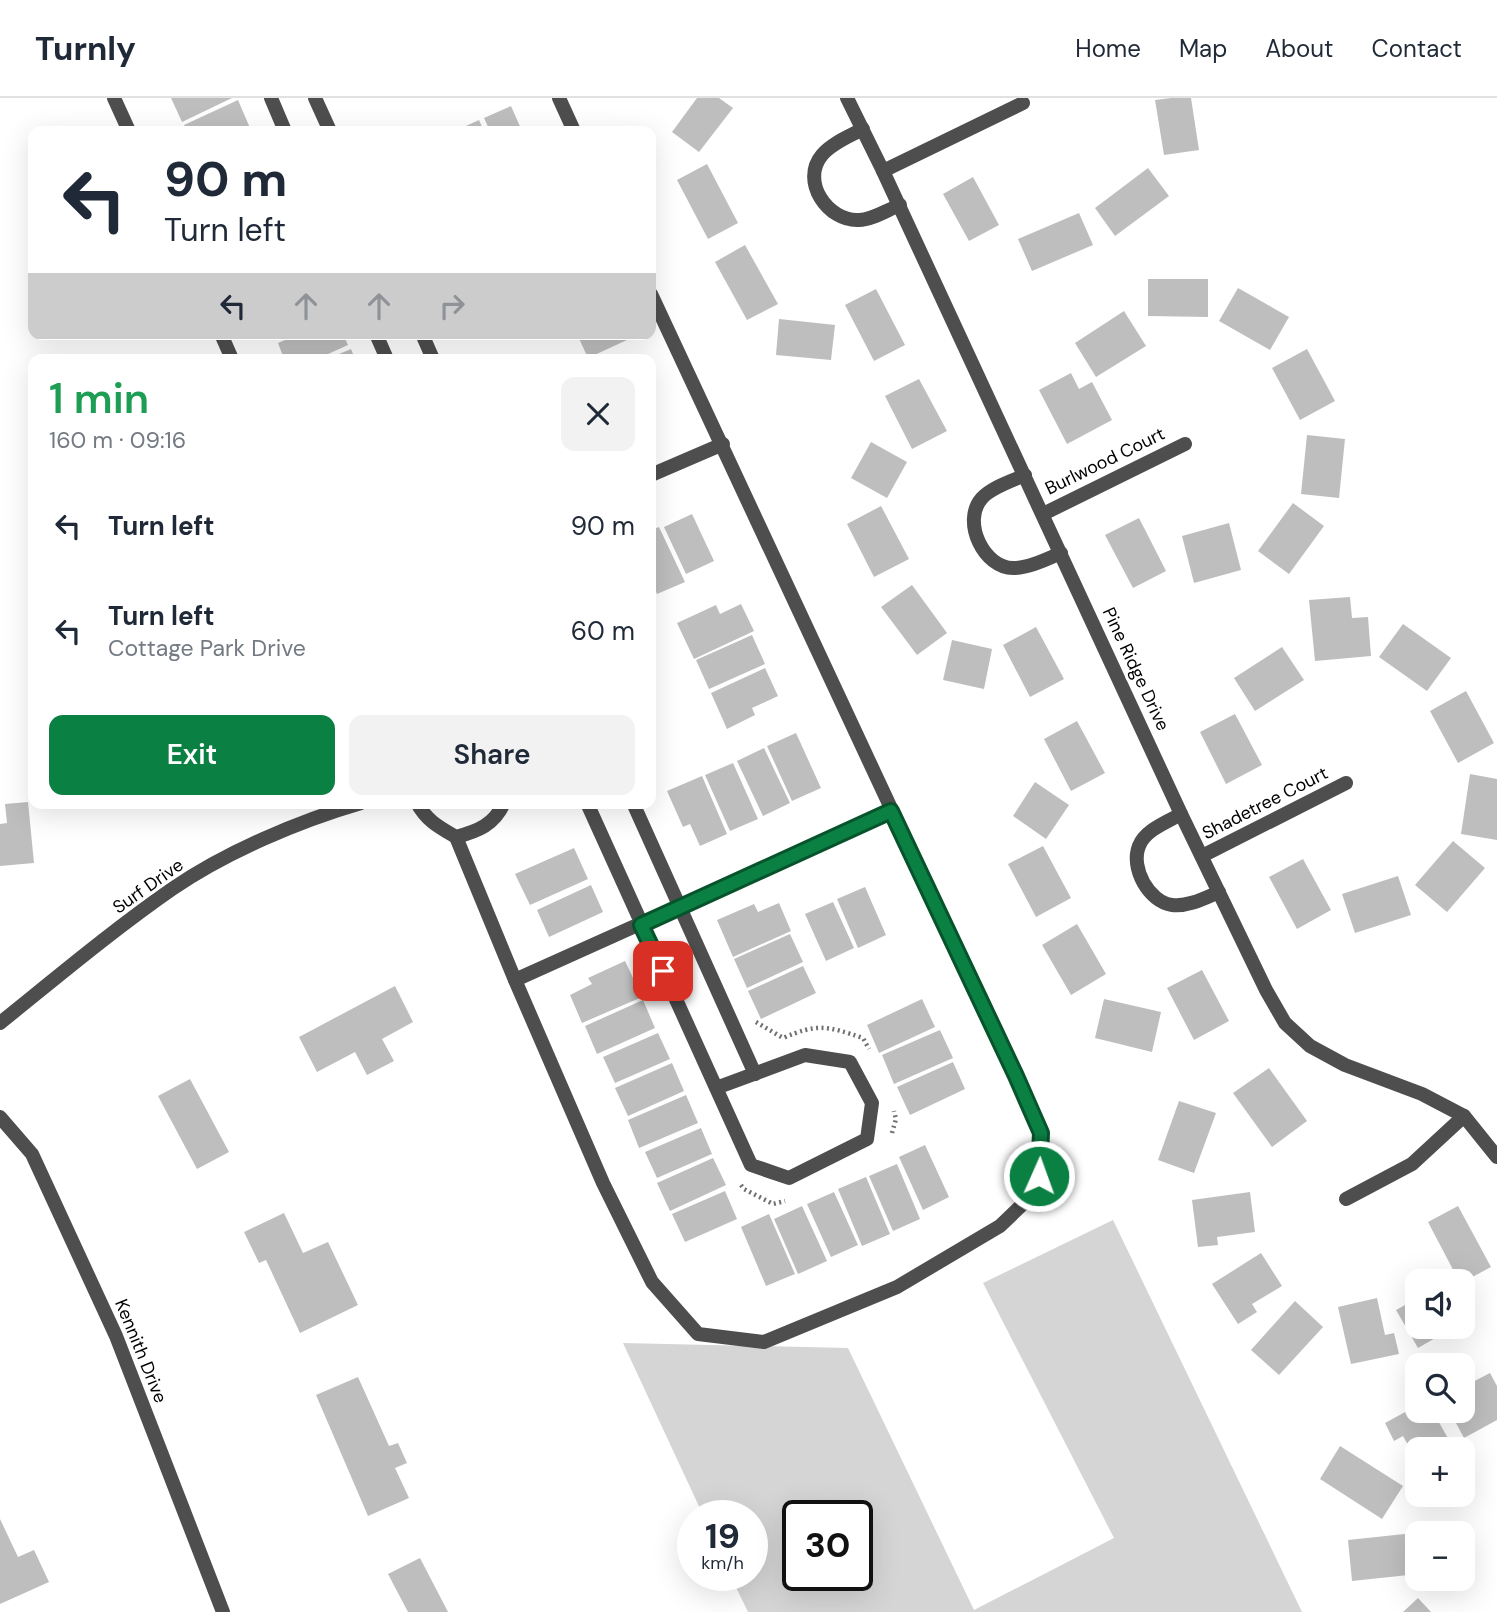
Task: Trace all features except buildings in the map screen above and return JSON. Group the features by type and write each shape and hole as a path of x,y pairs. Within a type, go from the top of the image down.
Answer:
{"street":[{"path":"114,98 127,126"},
{"path":"271,98 283,126"},
{"path":"316,98 328,126"},
{"path":"559,98 573,126"},
{"name":"Pine Ridge Drive","path":"847,98 900,205 1181,814 1266,990 1285,1023 1311,1045 1345,1065 1422,1094 1464,1116 1497,1157"},
{"path":"883,171 1023,103"},
{"path":"863,129 820,156 814,168 820,198 832,212 846,219 861,221 900,205"},
{"path":"420,809 435,825 456,837 603,1182 652,1282 698,1334 764,1342 897,1287 1000,1226 1026,1201 1039,1176 1041,1133 656,304"},
{"path":"656,473 723,444"},
{"name":"Burlwood Court","path":"1043,513 1185,444"},
{"path":"1025,475 982,497 975,509 974,524 979,542 988,556 999,565 1013,568 1061,553"},
{"name":"Shadetree Court","path":"1202,856 1346,783"},
{"name":"Surf Drive","path":"0,1023 79,959 174,888 251,845 340,809"},
{"path":"456,837 477,831 489,824 501,809"},
{"path":"590,809 641,925 751,1165 789,1178 867,1139 872,1103 849,1062 805,1055 716,1088"},
{"path":"636,809 755,1074"},
{"path":"515,980 891,811"},
{"path":"1181,814 1146,835 1139,845 1138,872 1157,899 1171,905 1189,904 1219,892"},
{"path":"1346,1199 1412,1164 1464,1116"},
{"name":"Kennith Drive","path":"0,1118 32,1154 116,1336 223,1612"}],"shaded area":[{"path":"1113,1220 1302,1612 748,1612 738,1591 768,1591 768,1500 696,1500 623,1343 848,1348 974,1610 1114,1538 983,1283"}],"route":[{"path":"663,971 641,925 891,811 1041,1133 1039,1176"}]}
